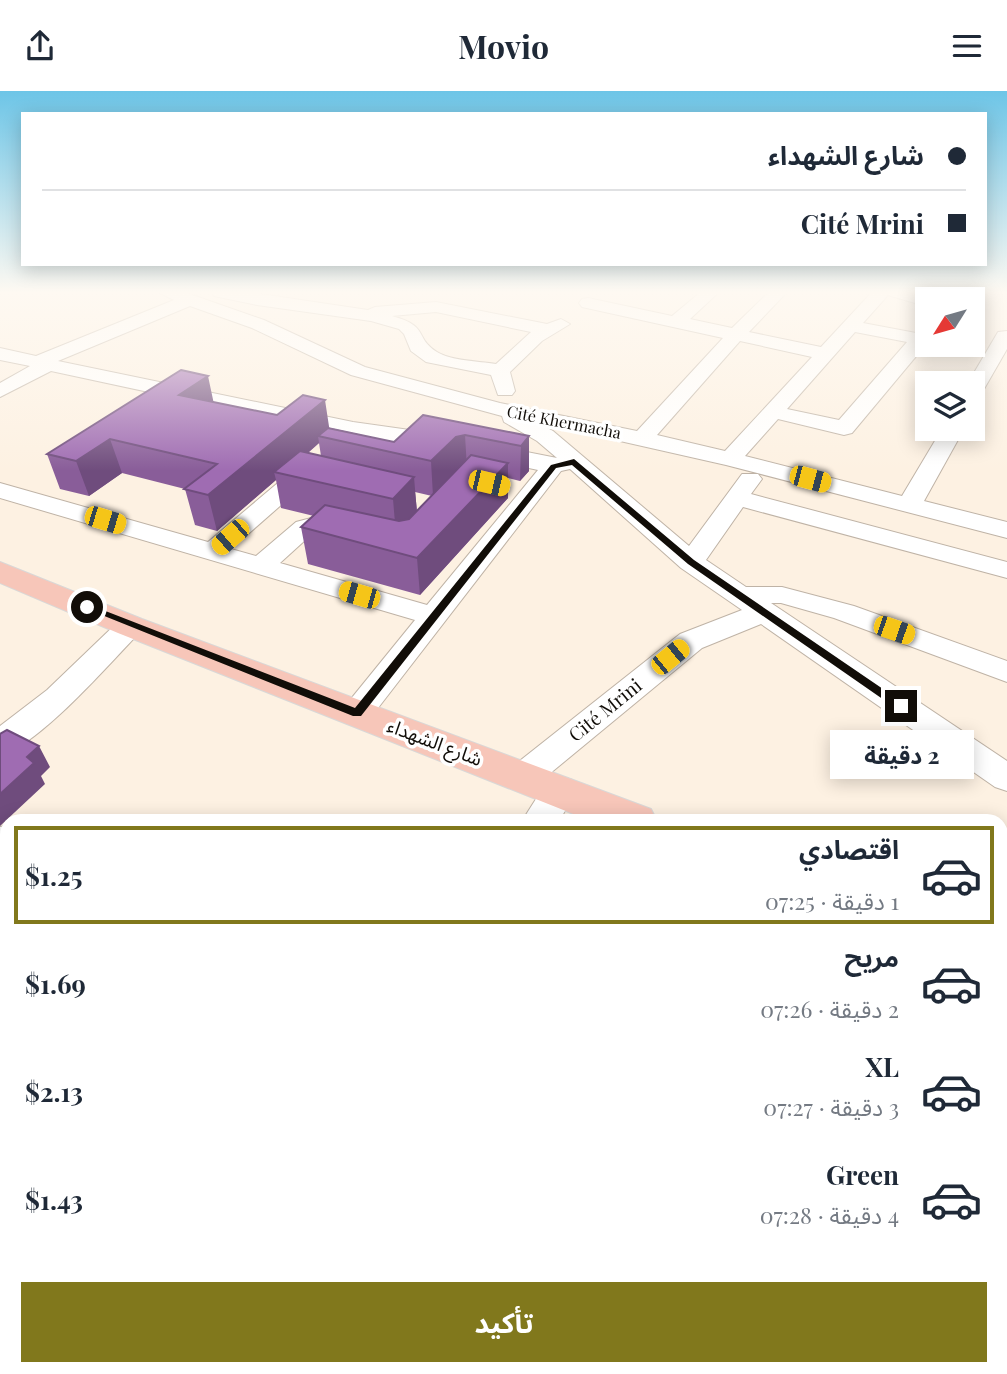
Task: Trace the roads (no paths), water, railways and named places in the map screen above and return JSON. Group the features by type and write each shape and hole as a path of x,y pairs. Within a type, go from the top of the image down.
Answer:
{"main road":[{"name":"شارع الشهداء","path":"0,571 130,626 619,814"}],"street":[{"path":"0,391 44,363 72,351"},
{"name":"Cité Khermacha","path":"315,351 358,371 493,407 760,466 1007,530"},
{"path":"423,351 433,358 500,371 521,351"},
{"name":"Cité Khermacha","path":"642,438 722,351"},
{"path":"810,351 825,354"},
{"path":"730,459 828,351"},
{"path":"774,412 844,428 910,351"},
{"path":"985,371 997,351"},
{"path":"0,354 353,429 564,464"},
{"name":"Cité Khermacha","path":"493,407 506,391 500,371"},
{"path":"160,409 183,394"},
{"path":"493,407 545,436 564,464 691,562 1007,778"},
{"path":"212,552 353,429"},
{"path":"910,504 946,441"},
{"path":"357,713 433,616 519,490 564,464"},
{"path":"691,562 760,466"},
{"path":"301,475 326,481"},
{"path":"12,493 47,481"},
{"path":"12,493 433,616"},
{"path":"737,498 1007,570"},
{"path":"260,566 305,527 315,525 362,538"},
{"path":"751,603 782,595 844,613 1007,672"},
{"name":"Cité Mrini","path":"524,776 691,641 751,603"},
{"path":"1,742 58,698 130,626"},
{"path":"544,814 560,789"}]}
